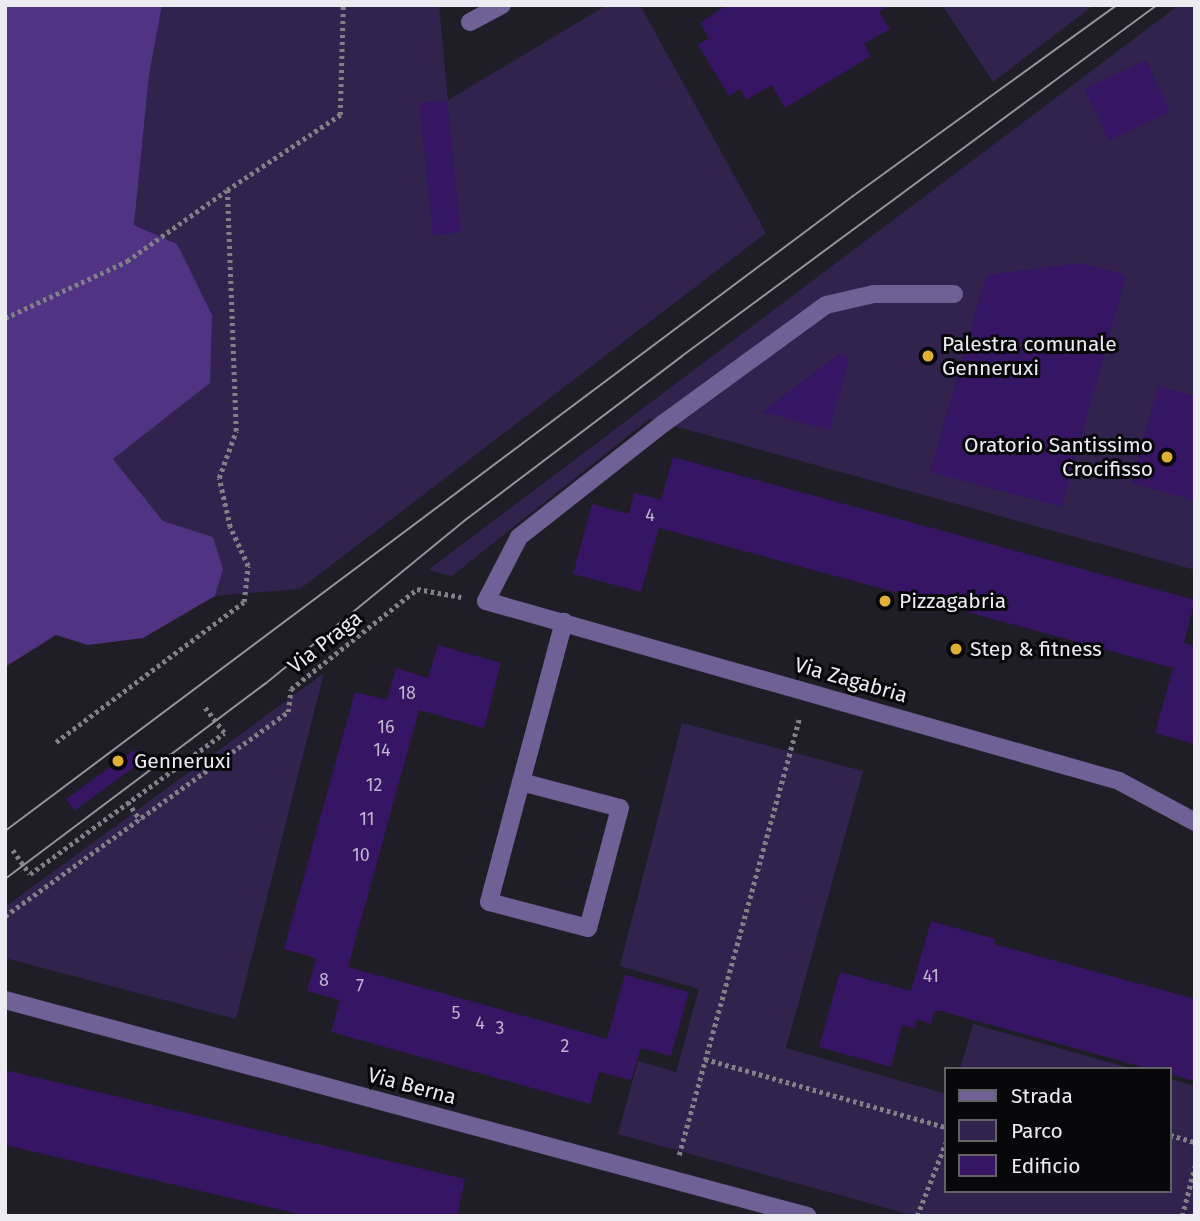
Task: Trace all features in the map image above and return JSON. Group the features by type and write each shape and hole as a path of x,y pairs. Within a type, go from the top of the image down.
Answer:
{"street":[{"path":"470,22 502,5"},
{"path":"486,601 519,537 664,423 826,305 874,294 954,294"},
{"name":"Via Zagabria","path":"486,601 1119,781 1195,822"},
{"path":"521,782 620,808 587,928 489,902 521,782 564,622"},
{"name":"Via Berna","path":"5,1000 807,1216"}],"path":[{"path":"5,318 127,261 340,115 343,5"},
{"path":"56,742 244,602 248,566 230,527 219,478 236,431 227,190"},
{"name":"Via Praga","path":"5,916 288,712 291,689 417,589 486,601"},
{"path":"672,1180 806,691"},
{"path":"13,850 30,874 224,733 204,706"},
{"path":"128,802 140,820"},
{"path":"705,1059 944,1126"},
{"path":"1172,1136 1195,1142"},
{"path":"917,1216 944,1147"},
{"path":"1182,1216 1195,1166"}],"green space":[{"path":"162,5 439,5 448,100 607,5 640,5 766,233 300,589 215,596 223,569 213,537 163,521 113,459 210,383 177,244 134,225 149,75"},
{"path":"942,5 1094,5 993,82"},
{"path":"1179,5 1195,5 1195,570 649,419 452,576 428,570"},
{"path":"324,673 236,1019 5,958 5,907"},
{"path":"682,723 863,771 786,1048 944,1093 944,1193 1172,1193 1172,1080 1195,1086 1195,1216 915,1216 618,1134 638,1061 676,1072 699,989 620,966"},
{"path":"973,1024 1126,1067 961,1067"}],"shaded area":[{"path":"5,5 162,5 149,75 134,225 177,244 212,315 210,383 113,459 163,521 213,537 223,569 215,596 143,638 88,645 56,635 5,667"}],"building":[{"path":"727,5 889,5 879,12 890,29 864,44 871,56 785,108 772,85 746,100 740,89 729,96 698,45 709,38 700,23"},
{"path":"1146,60 1170,112 1108,140 1084,89"},
{"path":"447,100 461,232 433,235 419,103"},
{"path":"1081,263 1126,275 1062,507 930,472 986,275"},
{"path":"839,354 849,357 830,430 762,412"},
{"name":"Oratorio Santissimo Crocifisso","path":"1158,386 1195,396 1195,501 1132,483"},
{"path":"673,457 1195,600 1184,643 1195,646 1195,744 1155,733 1173,668 659,528 641,592 573,574 592,504 629,514 634,493 661,500"},
{"path":"438,645 501,663 484,728 419,710 348,967 607,1039 625,975 689,992 671,1056 641,1048 631,1080 599,1072 590,1104 331,1032 340,1000 307,991 316,958 284,949 355,692 387,700 396,668 428,678"},
{"path":"134,750 142,761 74,811 66,799"},
{"path":"931,921 995,939 994,944 1195,999 1195,1081 1172,1075 1172,1067 1143,1067 941,1011 934,1011 931,1024 917,1019 915,1028 902,1025 891,1067 819,1047 840,972 911,991"},
{"path":"5,1070 465,1179 457,1216 307,1216 5,1145"}],"tram line":[{"path":"5,831 853,196 1117,5"},
{"path":"5,879 265,684 468,518 682,356 1157,5"}],"place":[{"name":"Palestra comunale Genneruxi","path":"928,356"},
{"name":"Oratorio Santissimo Crocifisso","path":"1167,457"},
{"name":"Pizzagabria","path":"885,601"},
{"name":"Step & fitness","path":"956,649"},
{"name":"Genneruxi","path":"118,761"}]}
